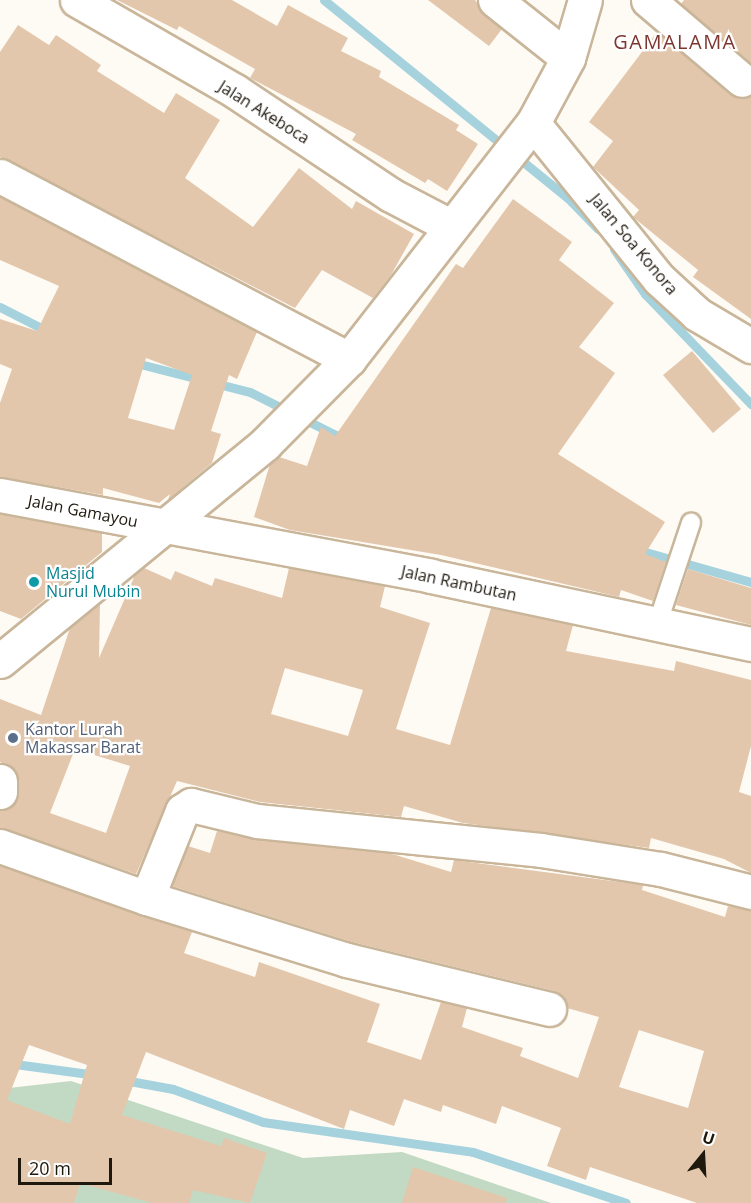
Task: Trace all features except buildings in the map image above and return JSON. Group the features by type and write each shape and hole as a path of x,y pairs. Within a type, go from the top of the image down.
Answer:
{"street":[{"name":"Jalan Akeboca","path":"77,0 235,91 391,195 450,226"},
{"path":"495,0 568,58"},
{"path":"0,661 265,444 349,359 450,226 525,133 568,58 585,0"},
{"path":"648,0 742,80"},
{"name":"Jalan Soa Konora","path":"525,133 659,279 697,314 751,346"},
{"path":"0,176 349,359"},
{"name":"Jalan Gamayou","path":"0,495 166,527"},
{"name":"Jalan Rambutan","path":"166,527 751,644"},
{"path":"0,781 0,792"},
{"path":"147,898 188,805 257,821 541,850 662,868 751,892"},
{"path":"0,846 147,898 338,957 549,1009"}],"lane":[{"path":"657,625 676,561 692,523"}],"green space":[{"path":"71,1081 303,1158 402,1152 551,1203 0,1203 0,1089"}],"waterway":[{"path":"324,0 568,198 598,229"},
{"path":"614,249 645,294 751,404"},
{"path":"0,307 49,332"},
{"path":"132,362 250,392 346,440"},
{"path":"635,549 751,582"},
{"path":"0,1062 96,1075"},
{"path":"124,1080 173,1089 263,1122 473,1152 626,1203"}],"place":[{"name":"Masjid Nurul Mubin","path":"34,582"},
{"name":"Kantor Lurah Makassar Barat","path":"13,738"}],"district":[{"name":"GAMALAMA","path":"675,41"}]}
